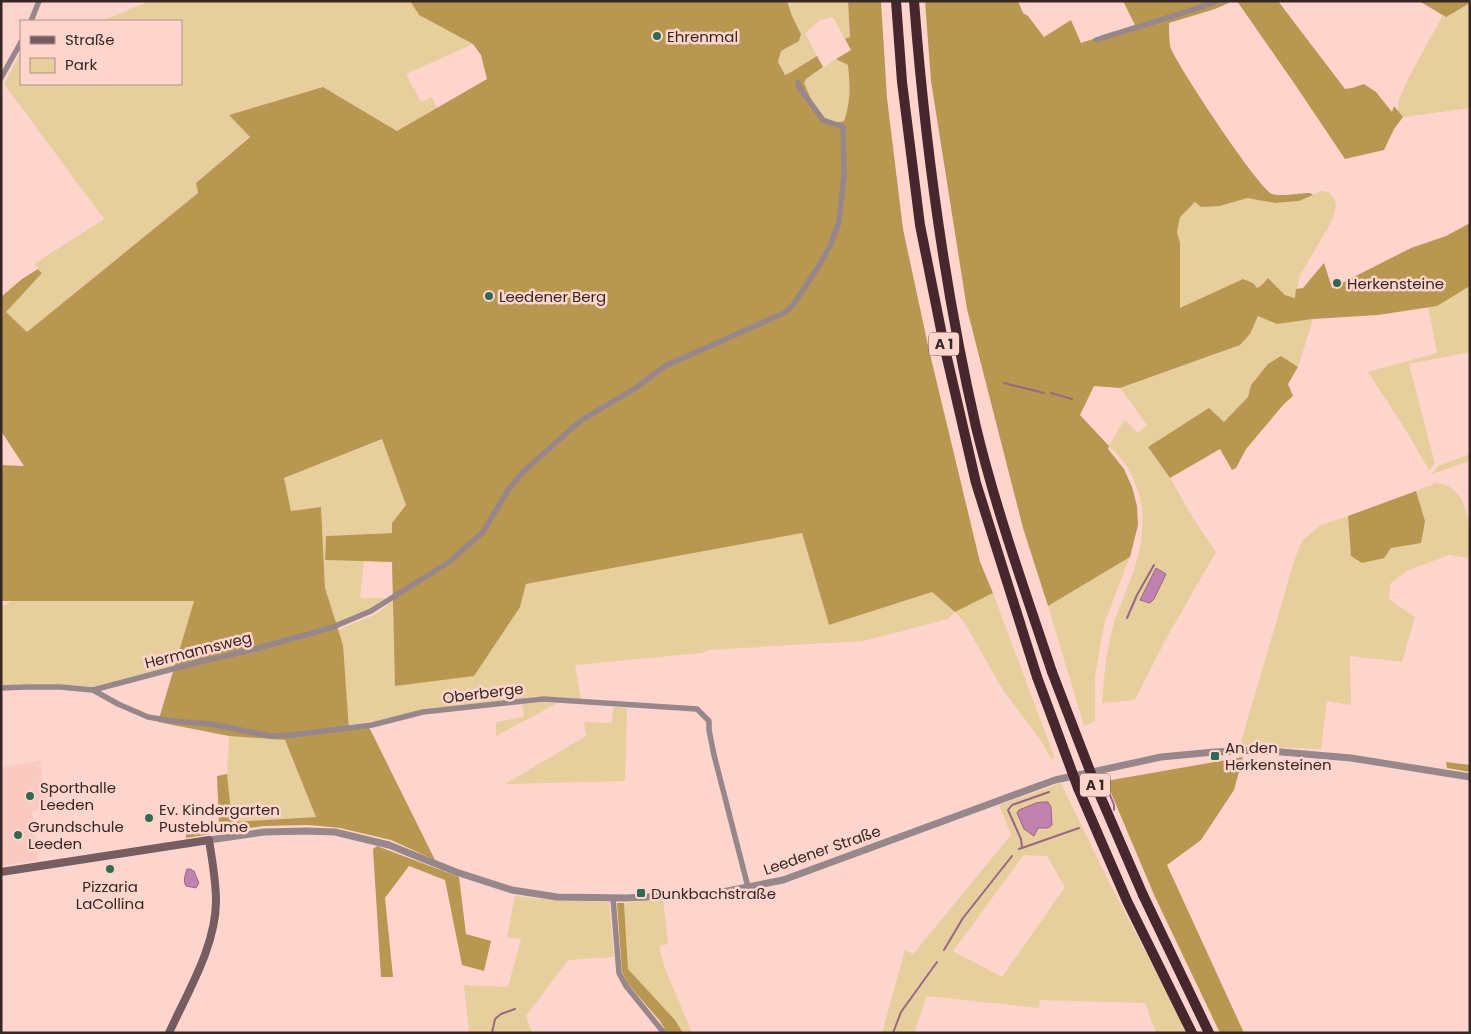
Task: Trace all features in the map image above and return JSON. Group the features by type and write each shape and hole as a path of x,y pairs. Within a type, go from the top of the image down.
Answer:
{"highway":[{"name":"A 1","path":"896,1 902,82 920,224 944,345 976,483 1037,677 1078,788 1128,901 1192,1033"},
{"name":"A 1","path":"914,1 920,80 937,217 963,363 977,428 998,507 1052,672 1094,784 1142,895 1209,1033"}],"main road":[{"name":"Leedener Straße","path":"1,872 209,840"},
{"path":"169,1033 198,970 209,942 214,920 216,901 214,870 209,840"}],"street":[{"path":"31,20 39,1"},
{"path":"1096,40 1217,1"},
{"path":"1,78 20,44"},
{"name":"Hermannsweg","path":"1,688 43,687 94,690 333,627 371,611 449,562 483,532 508,490 524,471 580,422 636,387 665,366 784,313 793,305 830,246 839,222 844,175 842,127 823,120 799,87 798,82"},
{"name":"Oberberge","path":"94,690 118,704 148,717 210,724 270,736 372,725 422,712 543,698 697,709 709,721 714,755 748,887"},
{"name":"Leedener Straße","path":"209,840 264,832 335,832 389,845 456,872 512,890 557,897 613,898 712,894 783,880 1055,780 1161,757 1258,750 1351,758 1470,777"},
{"path":"613,898 619,973 626,986 664,1033"}],"shaded area":[{"path":"410,1 787,1 801,34 799,41 781,51 778,62 785,75 817,56 823,67 806,79 804,83 818,111 829,121 836,122 844,121 849,100 848,65 836,59 851,50 845,39 850,37 848,1 881,1 887,98 903,229 929,350 980,562 993,593 955,612 932,592 829,625 802,533 526,584 520,607 474,676 395,686 392,562 325,560 326,536 392,533 392,523 406,505 382,439 284,478 291,511 321,507 325,588 343,645 349,730 369,727 435,860 391,840 340,828 308,825 263,826 186,838 186,830 219,823 217,776 227,774 232,822 316,817 285,740 229,736 158,722 194,601 1,601 1,465 24,466 1,431 1,297 22,279 38,269 42,273 6,312 27,332 198,193 196,183 250,137 229,115 323,87 397,131 487,79 481,55 473,44 419,15"},
{"path":"925,1 1018,1 1023,13 1028,16 1044,37 1071,20 1081,43 1135,25 1123,1 1233,1 1215,9 1169,23 1170,46 1186,76 1218,124 1264,187 1276,195 1310,193 1313,195 1299,201 1275,203 1247,198 1220,206 1201,207 1195,202 1180,217 1177,232 1180,243 1180,308 1243,279 1253,283 1257,288 1268,278 1285,295 1295,298 1296,289 1303,288 1324,263 1332,288 1411,248 1446,236 1470,223 1470,286 1437,306 1378,315 1313,319 1277,324 1258,316 1250,334 1240,345 1120,388 1094,386 1080,415 1109,446 1108,449 1124,469 1132,487 1137,506 1138,525 1130,557 1048,606 1023,528 967,309 931,81"},
{"path":"1237,1 1278,1 1345,89 1364,84 1376,92 1392,112 1394,106 1403,117 1394,129 1384,150 1345,159"},
{"path":"1419,1 1470,1 1470,3 1446,17"},
{"path":"1281,356 1298,367 1288,384 1293,396 1246,449 1236,468 1232,470 1220,449 1170,478 1148,447 1209,408 1224,422 1248,397 1251,385 1268,364"},
{"path":"1416,491 1425,521 1421,543 1391,548 1384,558 1362,563 1351,556 1348,516"},
{"path":"1156,568 1166,574 1154,599 1150,603 1140,600"},
{"path":"1243,757 1234,790 1201,840 1167,865 1244,1033 1220,1033 1155,897 1106,781"},
{"name":"Grundschule Leeden","path":"40,760 47,809 32,811 38,860 1,866 1,768"},
{"path":"1446,762 1470,765 1470,772 1447,768"},
{"path":"1048,802 1051,807 1052,825 1048,828 1038,828 1034,836 1024,829 1017,813 1019,810"},
{"path":"377,846 459,877 466,934 491,941 484,971 462,965 445,880 409,866 385,898 393,977 381,977 373,849"},
{"path":"187,869 194,871 199,883 196,888 186,886 185,884 184,880"},
{"path":"617,903 624,903 628,969 675,1020 683,1033 667,1033 660,1021 628,984 622,972"}],"green space":[{"path":"150,1 410,1 419,15 473,44 406,74 421,102 432,97 437,108 397,131 323,87 229,115 250,136 196,183 198,193 27,332 5,312 42,273 34,264 104,219 4,84 20,54 20,85 182,85 182,20 103,20"},
{"path":"787,1 848,1 850,37 845,39 833,17 819,21 805,33 817,56 784,75 778,61 781,51 799,41 801,34"},
{"path":"1470,3 1470,108 1403,117 1398,111 1399,99 1443,15 1446,16"},
{"path":"836,59 848,65 849,100 844,121 835,122 828,120 818,111 804,83 806,79"},
{"path":"1321,191 1328,192 1334,198 1336,205 1333,219 1299,277 1296,298 1285,295 1269,279 1257,288 1243,279 1180,309 1180,243 1177,232 1180,217 1195,202 1220,206 1247,198 1275,203 1299,201"},
{"path":"1470,286 1470,352 1409,364 1435,464 1429,470 1368,372 1437,353 1428,307 1437,306"},
{"path":"1258,316 1277,324 1313,319 1298,367 1281,356 1251,385 1249,397 1224,422 1148,447 1170,478 1216,552 1167,637 1135,700 1102,703 1113,627 1136,562 1142,530 1142,512 1134,480 1127,466 1109,446 1125,420 1138,433 1147,425 1120,388 1240,345 1250,334"},
{"path":"382,439 406,505 392,523 392,533 326,536 325,560 364,561 360,598 386,598 373,608 336,625 325,588 321,507 291,511 284,478"},
{"path":"1470,454 1470,461 1432,474 1438,466"},
{"path":"1436,483 1446,485 1458,494 1466,510 1470,558 1449,555 1406,571 1390,584 1389,599 1415,617 1402,662 1350,656 1351,705 1327,701 1321,749 1244,746 1241,742 1295,558 1303,540 1321,525 1348,516 1351,556 1391,548 1425,521 1416,491"},
{"path":"802,533 829,625 932,592 955,612 948,619 863,641 708,650 702,653 575,665 581,699 536,696 348,725 343,645 338,630 376,614 393,601 395,686 520,607 526,584"},
{"path":"1130,557 1104,624 1095,677 1095,721 1084,726 1048,606"},
{"path":"993,593 1055,758 1051,759 1039,738 1003,690 964,622 955,612"},
{"path":"12,600 194,601 175,666 93,687 24,684 1,686 1,608"},
{"path":"558,703 496,736 496,722 524,717 522,704"},
{"path":"613,707 627,708 625,781 505,784 586,736 584,722 612,723"},
{"path":"229,736 285,740 317,817 232,822 227,774"},
{"path":"1061,783 1109,882 1188,1033 1156,1033 1145,1003 1040,1000 1039,1008 927,996 914,1033 882,1033 905,950 913,954 1011,835 999,805","holes":["1024,855 1047,856 1065,887 1002,977 953,951"]},
{"path":"515,896 553,900 609,902 614,957 568,960 526,1016 532,1033 469,1033 464,985 508,987 521,939 507,937"},
{"path":"663,899 668,944 659,946 664,966 692,1033 683,1033 675,1020 628,969 624,903"}],"waterway":[{"path":"1004,383 1044,393"},
{"path":"1051,393 1072,399"},
{"path":"1127,618 1137,595 1154,565"},
{"path":"1105,777 1104,780 1114,805 1114,810"},
{"path":"1022,847 1021,839 1008,810 1012,805 1049,792"},
{"path":"1019,849 1079,828"},
{"path":"944,950 963,918 1012,856"},
{"path":"893,1033 901,1012 937,962"},
{"path":"492,1033 495,1019 501,1014 515,1009"}],"place":[{"name":"Ehrenmal","path":"657,36"},
{"name":"Herkensteine","path":"1337,283"},
{"name":"Leedener Berg","path":"489,296"},
{"name":"An den Herkensteinen","path":"1215,756"},
{"name":"Sporthalle Leeden","path":"30,796"},
{"name":"Ev. Kindergarten Pusteblume","path":"149,818"},
{"name":"Grundschule Leeden","path":"18,835"},
{"name":"Pizzaria LaCollina","path":"110,869"},
{"name":"Dunkbachstraße","path":"641,893"}]}
